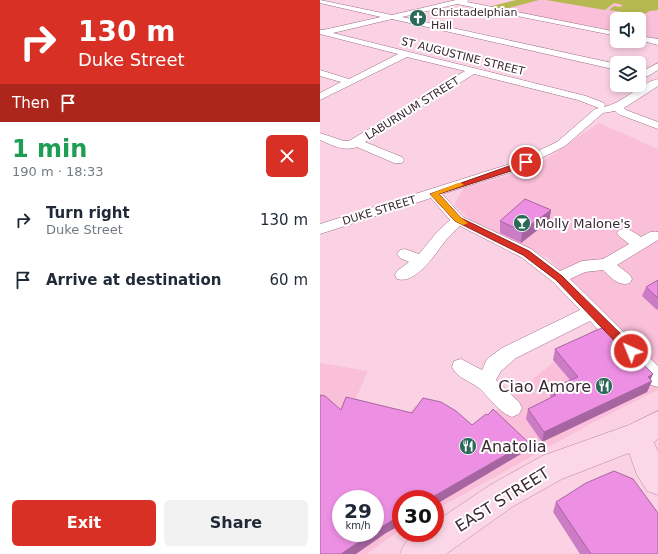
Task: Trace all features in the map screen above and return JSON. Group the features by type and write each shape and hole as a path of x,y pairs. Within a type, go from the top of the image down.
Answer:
{"main road":[{"path":"647,430 648,464 658,480"},
{"name":"EAST STREET","path":"417,554 501,496 553,467 647,430"}],"street":[{"path":"321,33 461,1 610,33"},
{"path":"320,2 610,65"},
{"name":"ST AUGUSTINE STREET","path":"321,33 472,71 622,112 658,126"},
{"path":"646,39 658,42"},
{"path":"320,97 405,54"},
{"path":"646,72 658,66"},
{"name":"LABURNUM STREET","path":"354,143 472,71"},
{"path":"320,73 350,82"},
{"name":"DUKE STREET","path":"320,229 514,168 561,144 607,108 658,82"},
{"path":"320,136 342,145 354,143 398,160"},
{"path":"434,194 458,220 526,253 559,278 658,379"},
{"path":"404,275 427,256 442,235 458,220"},
{"path":"624,233 640,243"},
{"path":"559,278 582,267 606,264 654,236"},
{"path":"405,254 420,262"},
{"path":"606,264 624,279"},
{"path":"485,382 494,365 509,353 593,312"},
{"path":"461,367 485,382 512,408"}],"shaded area":[{"path":"516,0 617,0 658,7 658,39 646,36 646,12 610,12 610,30 488,7"},
{"path":"516,0 539,0 505,9 488,7"},
{"path":"546,0 658,0 658,10 646,13 609,10 614,6 620,7 623,5 614,3 605,10"},
{"path":"599,123 658,149 658,390 594,422 444,505 444,490 392,490 392,536 384,542 384,490 332,490 332,542 383,542 367,554 320,554 320,363 368,371 353,405 406,417 415,405 425,408 472,434 484,424 498,408 607,318 548,258 474,223 454,205 464,188 531,169"}],"building":[{"path":"525,199 551,210 522,231 500,221"},
{"path":"658,280 658,298 646,287"},
{"path":"606,326 653,374 648,377 652,381 544,432 528,409 556,395 552,388 578,377 555,349"},
{"path":"320,395 325,396 341,410 346,397 412,413 423,398 441,402 456,411 472,425 486,414 488,415 493,409 528,442 444,490 392,490 392,521 384,525 384,490 332,490 332,542 359,542 341,554 320,554"},
{"path":"614,471 633,479 658,513 658,554 591,554 556,502 586,483"}],"slow traffic":[{"path":"461,185 434,194 435,197 458,220 463,223"}],"place":[{"name":"Christadelphian Hall","path":"418,18"},
{"name":"Molly Malone's","path":"522,223"},
{"name":"Ciao Amore","path":"604,386"},
{"name":"Anatolia","path":"468,446"}],"route":[{"path":"526,162 514,168 434,194 435,197 458,220 526,253 537,260 559,278 631,351"}]}
